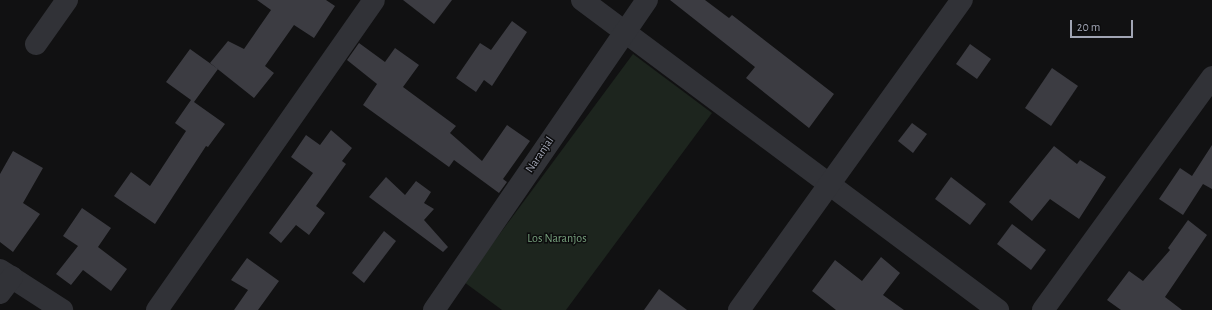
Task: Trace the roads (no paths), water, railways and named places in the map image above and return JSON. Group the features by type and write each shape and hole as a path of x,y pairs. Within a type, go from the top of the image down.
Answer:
{"street":[{"path":"36,44 67,0"},
{"path":"157,310 374,0"},
{"path":"582,0 998,310"},
{"name":"Naranjal","path":"434,310 647,0"},
{"path":"739,310 828,183 962,0"},
{"path":"1043,310 1212,77"},
{"path":"4,280 62,310"}],"park label":[{"name":"Los Naranjos","path":"557,239"}]}
